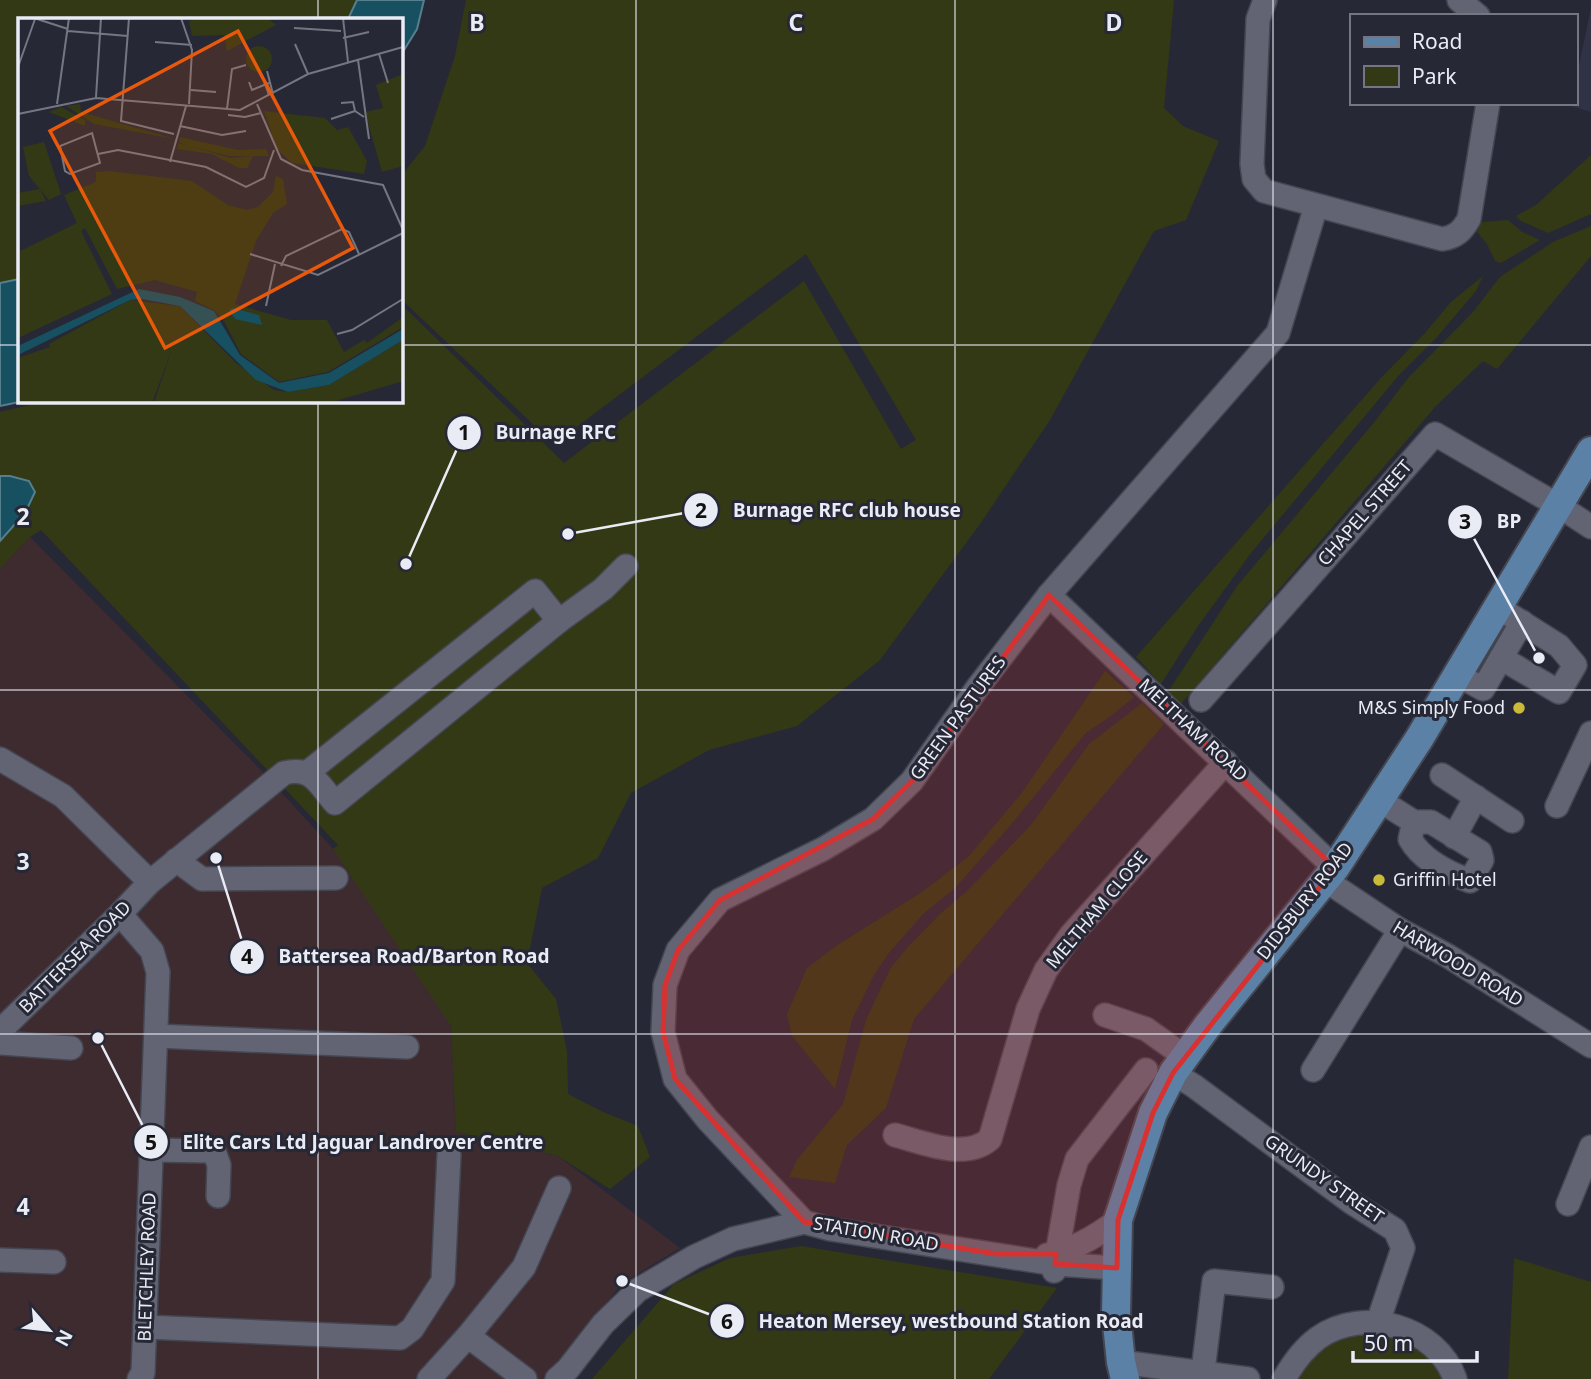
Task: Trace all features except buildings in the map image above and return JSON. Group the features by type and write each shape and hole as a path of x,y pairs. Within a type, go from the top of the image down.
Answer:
{"main road":[{"name":"DIDSBURY ROAD","path":"1123,1371 1116,1314 1118,1220 1168,1066 1330,874 1458,675 1510,615 1559,506 1591,451"}],"street":[{"path":"1265,0 1258,19 1252,164 1254,179 1264,191 1442,239 1459,234 1469,219 1488,105"},
{"path":"1459,0 1476,14"},
{"name":"GREEN PASTURES","path":"804,1222 708,1120 675,1079 663,1032 664,985 678,950 720,900 823,849 873,819 912,782 978,687 1049,595 1278,333 1316,206"},
{"name":"CHAPEL STREET","path":"1201,700 1435,434 1559,506"},
{"path":"1559,506 1591,527"},
{"path":"0,759 63,796 150,882 284,773 297,770 308,772 335,803 559,621 603,589 626,566"},
{"path":"308,772 535,591 559,621"},
{"name":"MELTHAM ROAD","path":"1049,595 1226,762 1330,874"},
{"path":"1458,675 1483,690 1501,659 1510,615 1559,646 1575,665 1559,692 1501,659"},
{"path":"1557,806 1591,733"},
{"name":"MELTHAM CLOSE","path":"895,1135 957,1149 985,1143 992,1135 1028,1009 1046,970 1071,935 1226,762"},
{"path":"1442,775 1512,821"},
{"path":"1454,837 1476,797"},
{"path":"1379,800 1414,822 1431,822 1480,852 1482,860 1470,881 1450,874 1416,849 1410,839 1414,822"},
{"path":"176,860 202,879 336,878"},
{"name":"HARWOOD ROAD","path":"1330,874 1400,930 1448,956 1591,1046"},
{"name":"BATTERSEA ROAD","path":"2,1028 150,882"},
{"name":"BLETCHLEY ROAD","path":"120,914 152,951 158,972 143,1373 139,1379"},
{"path":"1313,1070 1400,930"},
{"name":"GRUNDY STREET","path":"1105,1015 1146,1029 1168,1066 1351,1202 1395,1230 1403,1248 1378,1322"},
{"path":"2,1028 71,1048"},
{"path":"156,1036 407,1047"},
{"path":"1055,1263 1069,1185 1077,1159 1168,1066"},
{"path":"1568,1203 1591,1147"},
{"path":"152,1150 208,1151 215,1154 219,1165 218,1196"},
{"path":"145,1327 400,1338 412,1329 443,1280 449,1155"},
{"name":"GREEN PASTURES","path":"768,1231 772,1198 769,1183"},
{"path":"429,1379 524,1267 559,1188"},
{"path":"1055,1263 1118,1220"},
{"name":"STATION ROAD","path":"557,1379 603,1324 638,1290 694,1257 733,1239 804,1222 1055,1263"},
{"name":"STATION ROAD","path":"996,1254 1055,1263 1116,1278"},
{"path":"0,1260 54,1262"},
{"path":"1202,1376 1214,1282 1272,1287"},
{"path":"1284,1379 1297,1357 1319,1336 1348,1325 1378,1322 1408,1330 1434,1347 1453,1372 1455,1379"},
{"path":"468,1336 525,1379"},
{"path":"1123,1371 1248,1379"}],"highlighted area":[{"path":"1049,595 1335,868 1173,1073 1153,1113 1118,1220 1117,1268 1055,1264 1056,1254 996,1254 804,1222 675,1079 663,1032 665,985 678,950 720,900 873,819 912,781"}],"shaded area":[{"path":"357,0 424,0 417,29 402,53 402,18 348,18"},
{"path":"1591,8 1591,112 1571,106 1577,105 1577,74"},
{"path":"18,279 19,402 0,406 0,283"},
{"path":"0,476 29,481 35,492 25,513 0,541"},
{"path":"30,537 257,766 384,904 451,1026 456,1132 558,1156 680,1248 621,1284 549,1379 0,1379 0,569"}],"green space":[{"path":"0,0 357,0 348,18 18,18 18,279 0,283"},
{"path":"466,0 1174,0 1164,108 1183,126 1219,141 1186,220 1154,231 1050,420 980,524 880,660 797,726 709,750 631,793 598,858 542,888 527,963 556,999 567,1051 568,1094 638,1126 650,1157 610,1189 558,1156 456,1132 451,1026 333,849 338,845 41,530 30,537 0,569 0,412 43,402 402,402 402,305 564,463 804,281 901,449 916,440 806,254 554,444 402,300 402,175 425,146 455,56"},
{"path":"1591,155 1591,214 1548,233 1516,216 1536,205"},
{"path":"1508,220 1522,232 1540,240 1501,263 1495,261 1487,244 1477,232 1482,222"},
{"path":"1591,226 1591,256 1497,369 1483,361 1436,406 1181,704 1168,692 1237,586 1409,377 1473,312 1500,277 1553,242"},
{"path":"1483,276 1476,291 1437,337 1399,375 1251,553 1198,626 1161,684 1136,657 1380,379 1451,302"},
{"path":"1105,671 1134,697 1086,733 955,888 923,914 888,954 874,975 852,1020 835,1089 792,1036 787,1014 807,968 836,946 922,892 968,857 1021,794"},
{"path":"1142,703 1164,724 914,1019 886,1108 847,1145 835,1183 789,1177 797,1160 843,1104 866,1020 890,969 940,914 966,892 1031,825 1089,744"},
{"path":"801,1246 1057,1288 989,1379 592,1379 674,1284 730,1258"},
{"path":"1514,1258 1591,1282 1591,1379 1508,1379"},
{"path":"1353,1332 1383,1334 1406,1341 1426,1356 1445,1379 1292,1379 1328,1341"}],"place":[{"name":"Burnage RFC club house","path":"568,534"},
{"name":"Burnage RFC","path":"406,564"},
{"name":"BP","path":"1539,658"},
{"name":"M&S Simply Food","path":"1519,708"},
{"name":"Battersea Road/Barton Road","path":"216,858"},
{"name":"Griffin Hotel","path":"1379,880"},
{"name":"Elite Cars Ltd Jaguar Landrover Centre","path":"98,1038"},
{"name":"Heaton Mersey, westbound Station Road","path":"622,1281"}]}
